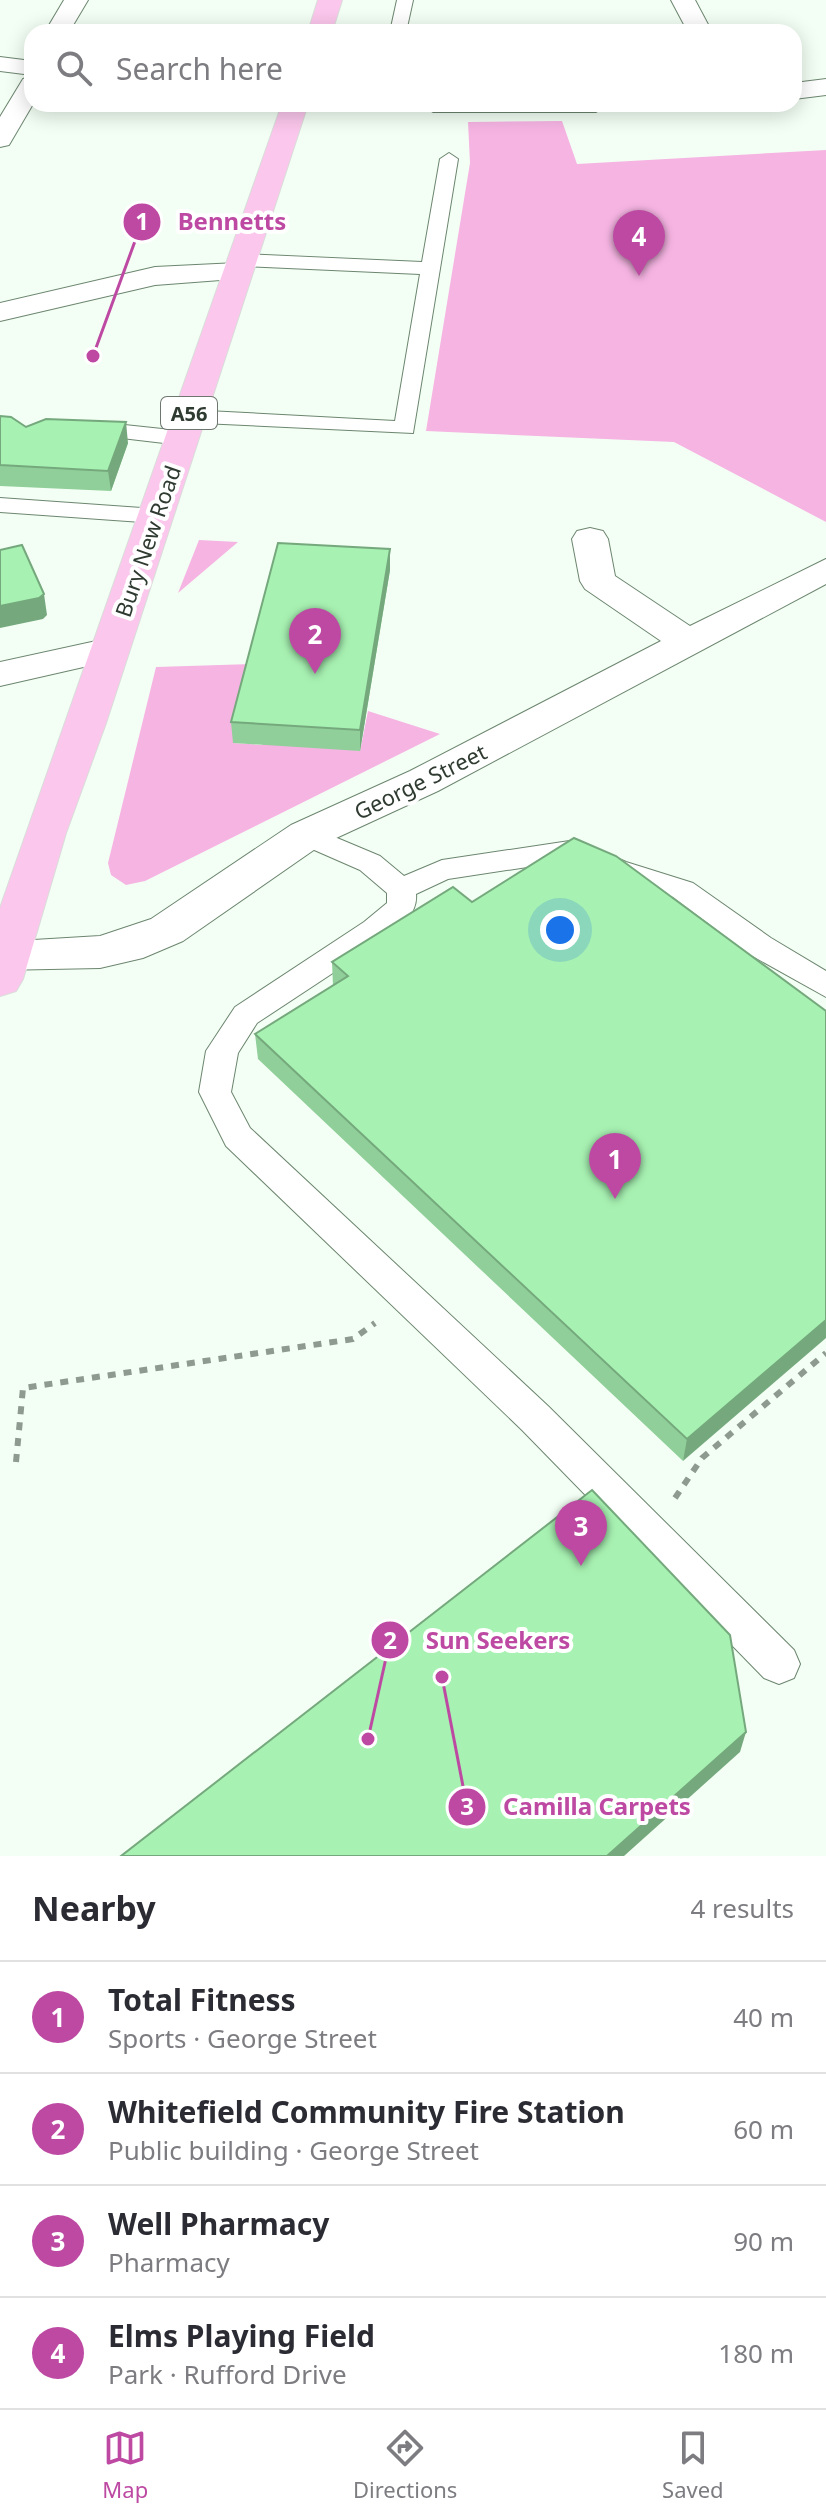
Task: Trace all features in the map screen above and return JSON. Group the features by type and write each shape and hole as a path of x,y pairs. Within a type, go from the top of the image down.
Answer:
{"highway":[{"path":"322,24 330,0"},
{"name":"Bury New Road","path":"4,968 45,833 292,112"}],"street":[{"path":"62,24 76,0"},
{"path":"683,0 696,24"},
{"path":"0,64 24,67"},
{"path":"802,90 826,87"},
{"path":"0,139 24,98"},
{"path":"0,312 155,276 239,266"},
{"path":"590,539 598,581 688,642"},
{"name":"George Street","path":"4,968 127,947 167,930 205,907 306,835 424,781 826,570"},
{"path":"0,674 110,650"}],"lane":[{"path":"400,24 405,0"},
{"path":"71,427 405,428 449,159"},
{"path":"239,266 431,268"},
{"path":"3,497 156,516"},
{"path":"306,835 370,863 401,889 402,903 395,915 246,1015 222,1051 215,1092 238,1137 415,1302 779,1664"},
{"path":"401,889 442,870 576,850 616,869 683,890 760,946 826,986"}],"path":[{"path":"16,1462 23,1388 353,1339 395,1310 415,1302"},
{"path":"644,1527 670,1505 702,1458 826,1353"}],"shaded area":[{"path":"562,121 577,164 826,150 826,522 674,442 426,431 470,163 468,122"},
{"path":"199,540 238,542 178,593"},
{"path":"252,664 233,743 262,745 264,734 360,751 368,711 440,734 145,881 126,885 111,875 108,863 156,667"}],"building":[{"path":"0,416 11,417 26,427 46,419 126,422 108,471 0,465"},
{"path":"278,543 390,549 360,730 231,722"},
{"path":"22,545 44,594 39,598 0,606 0,550"},
{"path":"574,838 616,856 826,1011 826,1320 687,1439 255,1034 348,976 332,962 453,887 472,902"},
{"path":"592,1490 730,1635 746,1732 607,1856 121,1856"}],"place":[{"name":"Elms Playing Field","path":"639,276"},
{"name":"Bennetts","path":"93,356"},
{"name":"Whitefield Community Fire Station","path":"315,674"},
{"name":"Total Fitness","path":"615,1199"},
{"name":"Well Pharmacy","path":"581,1566"},
{"name":"Camilla Carpets","path":"442,1677"},
{"name":"Sun Seekers","path":"368,1739"}]}
